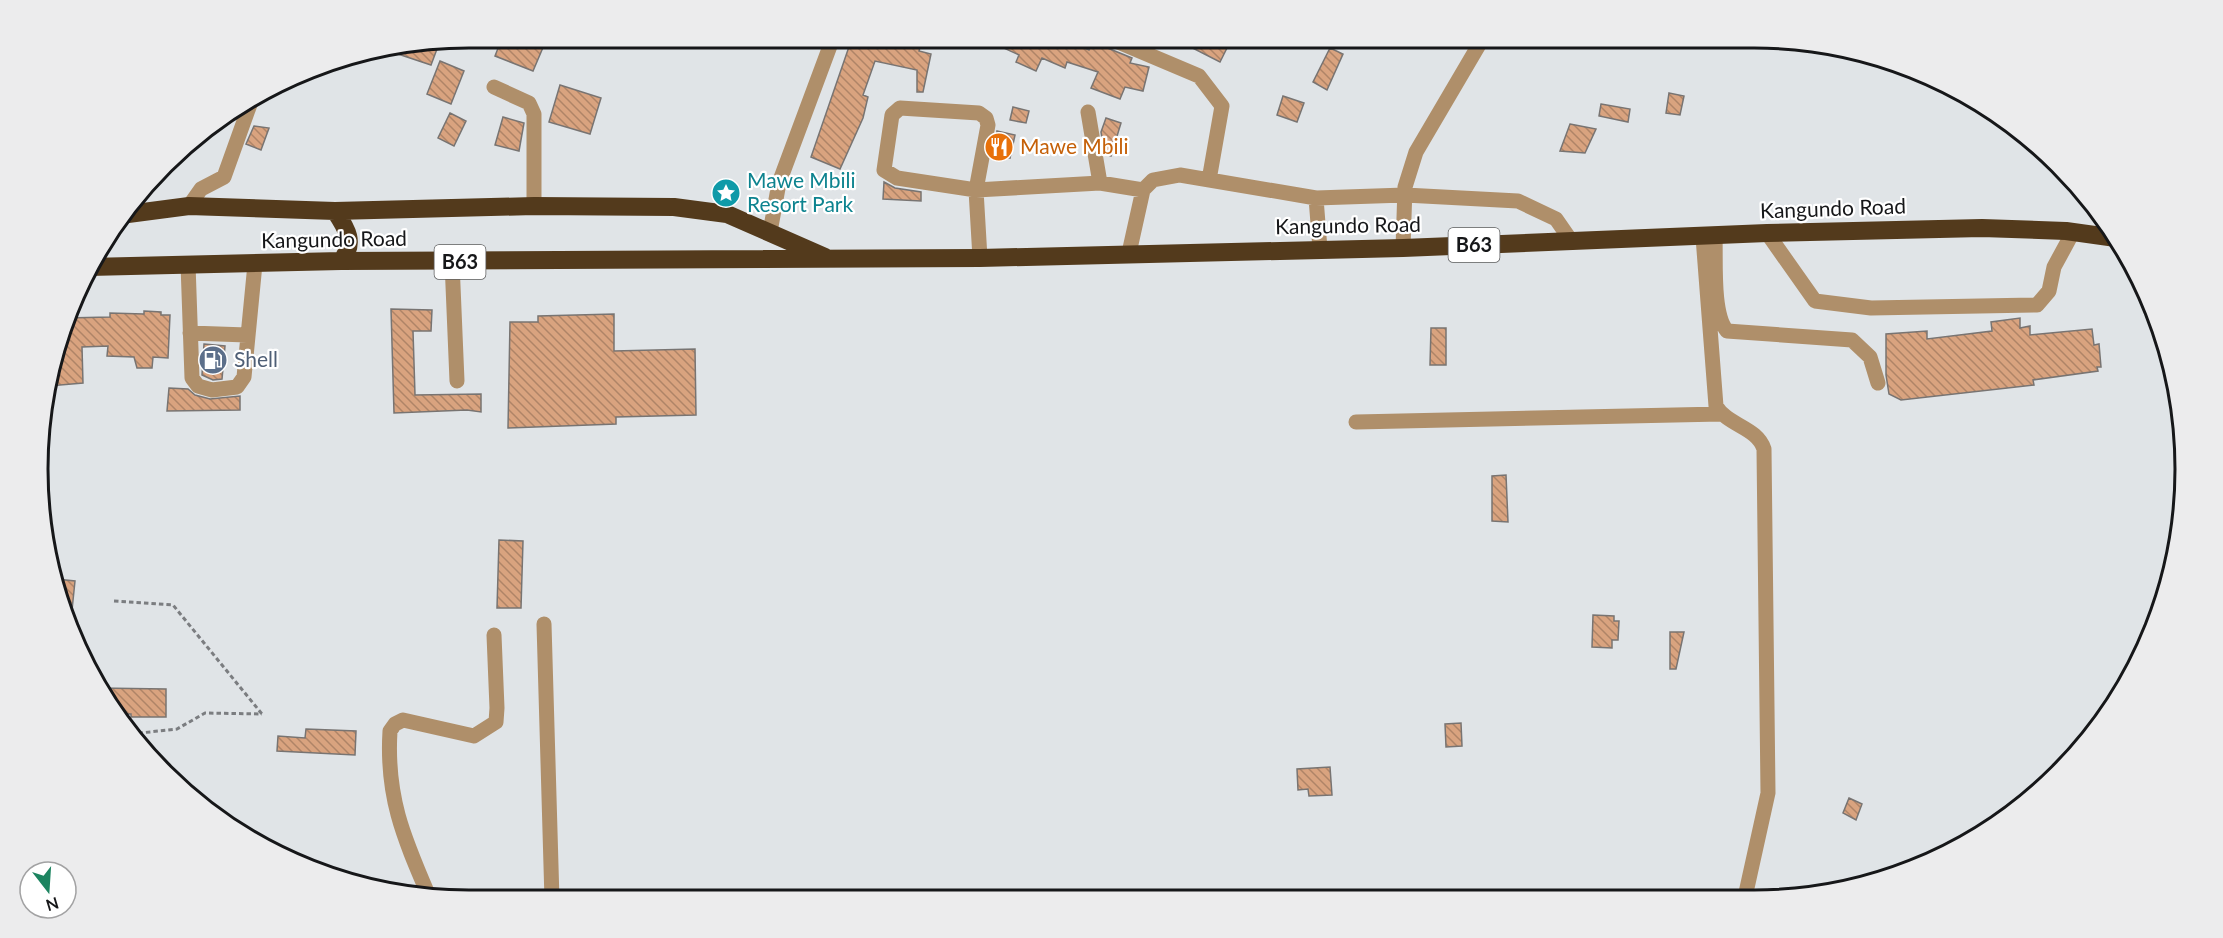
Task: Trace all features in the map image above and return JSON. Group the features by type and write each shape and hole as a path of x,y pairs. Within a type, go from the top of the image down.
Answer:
{"highway":[{"name":"Kangundo Road","path":"139,208 189,206 335,211 534,206 674,207 727,214 832,260"},
{"path":"335,211 348,230 350,243 348,252 341,261"},
{"name":"Kangundo Road","path":"99,267 341,261 980,258 1403,248 1767,233 1982,228 2073,232 2105,236"}],"street":[{"path":"770,232 779,183 829,48"},
{"path":"1133,48 1199,76 1222,106 1209,180"},
{"path":"1403,248 1405,195 1416,152 1477,48"},
{"path":"494,87 529,103 534,114 534,206"},
{"path":"980,258 976,190 988,125 986,118 979,113 900,108 892,115 885,170 889,175 976,190 1100,183 1143,190"},
{"path":"189,206 201,189 224,177 248,111"},
{"path":"1088,112 1100,183"},
{"path":"1129,253 1143,190 1153,180 1180,175 1316,198 1405,195 1518,201 1556,219 1572,242"},
{"path":"1316,198 1320,249"},
{"path":"1767,233 1815,301 1871,308 2037,305 2049,291 2054,267 2073,232"},
{"path":"1709,237 1718,307 1721,322 1727,331 1852,340 1870,357 1878,382"},
{"path":"1709,237 1715,398 1721,414"},
{"path":"452,262 457,381"},
{"path":"188,264 192,378 198,386 212,390 237,387 244,376 255,264"},
{"path":"190,333 247,335"},
{"path":"1356,422 1721,414 1756,435 1764,449 1768,793 1747,890"},
{"path":"544,624 552,890"},
{"path":"425,887 406,843 391,791 390,731 395,724 403,720 474,736 495,722 497,708 494,635"}],"path":[{"path":"114,602 173,604 262,714 206,713 177,729 141,733"}],"building":[{"path":"498,48 543,48 533,71 495,56"},
{"path":"849,48 920,48 919,51 931,54 923,92 917,92 917,70 875,61 863,95 868,97 863,118 840,169 811,157"},
{"path":"1004,48 1084,48 1089,50 1090,48 1107,48 1132,58 1130,63 1149,67 1143,91 1125,87 1120,99 1091,88 1098,72 1067,62 1065,68 1042,58 1036,71 1016,62 1019,55"},
{"path":"1193,48 1227,48 1220,62"},
{"path":"1330,48 1343,54 1327,90 1313,82"},
{"path":"437,49 431,65 399,54"},
{"path":"440,61 464,71 451,104 427,94"},
{"path":"560,85 601,98 590,134 549,122"},
{"path":"1669,93 1684,96 1680,115 1666,113"},
{"path":"1283,96 1304,103 1297,122 1277,115"},
{"path":"1601,104 1630,109 1628,122 1599,116"},
{"path":"1013,107 1029,111 1026,123 1010,120"},
{"path":"450,113 466,121 454,146 438,138"},
{"path":"503,117 524,123 519,151 495,145"},
{"path":"1106,118 1121,123 1111,156 1105,154 1101,132"},
{"path":"1570,124 1596,129 1585,153 1560,151"},
{"path":"254,126 269,128 261,150 246,144"},
{"path":"997,131 1015,135 1010,158 993,154"},
{"path":"884,182 895,188 921,192 921,201 883,199"},
{"path":"391,309 432,310 431,331 413,331 415,395 481,394 481,412 467,410 394,413"},
{"path":"144,311 170,315 168,358 153,357 152,368 137,368 134,357 107,356 108,346 82,347 83,383 56,385 76,318 110,317 110,313 144,314"},
{"path":"614,314 614,351 695,349 696,415 616,417 616,424 508,428 510,322 538,322 538,316"},
{"path":"2020,318 2020,328 2030,326 2030,335 2092,329 2094,345 2099,344 2101,367 2097,367 2098,371 2033,380 2034,385 1901,400 1889,394 1886,375 1886,334 1927,331 1927,339 1992,331 1991,322"},
{"path":"1431,328 1446,328 1446,365 1430,365"},
{"path":"204,344 225,346 222,379 213,380 202,375"},
{"path":"169,388 188,389 195,395 210,399 240,396 240,410 167,411"},
{"path":"1506,475 1508,522 1492,521 1492,476"},
{"path":"499,540 523,541 521,608 497,608"},
{"path":"63,580 75,581 72,609"},
{"path":"1593,615 1614,616 1614,621 1619,621 1618,640 1612,640 1612,648 1592,647"},
{"path":"1670,632 1684,632 1676,669 1670,669"},
{"path":"109,688 166,689 166,717 131,717 131,714 127,714"},
{"path":"1461,723 1462,746 1446,747 1445,724"},
{"path":"306,729 356,731 355,755 277,751 278,736 305,738"},
{"path":"1330,767 1332,795 1309,796 1308,789 1298,790 1297,769"},
{"path":"1849,798 1862,804 1856,820 1843,813"}],"place":[{"name":"Mawe Mbili","path":"999,147"},
{"name":"Mawe Mbili Resort Park","path":"726,193"},
{"name":"Shell","path":"213,360"}]}
